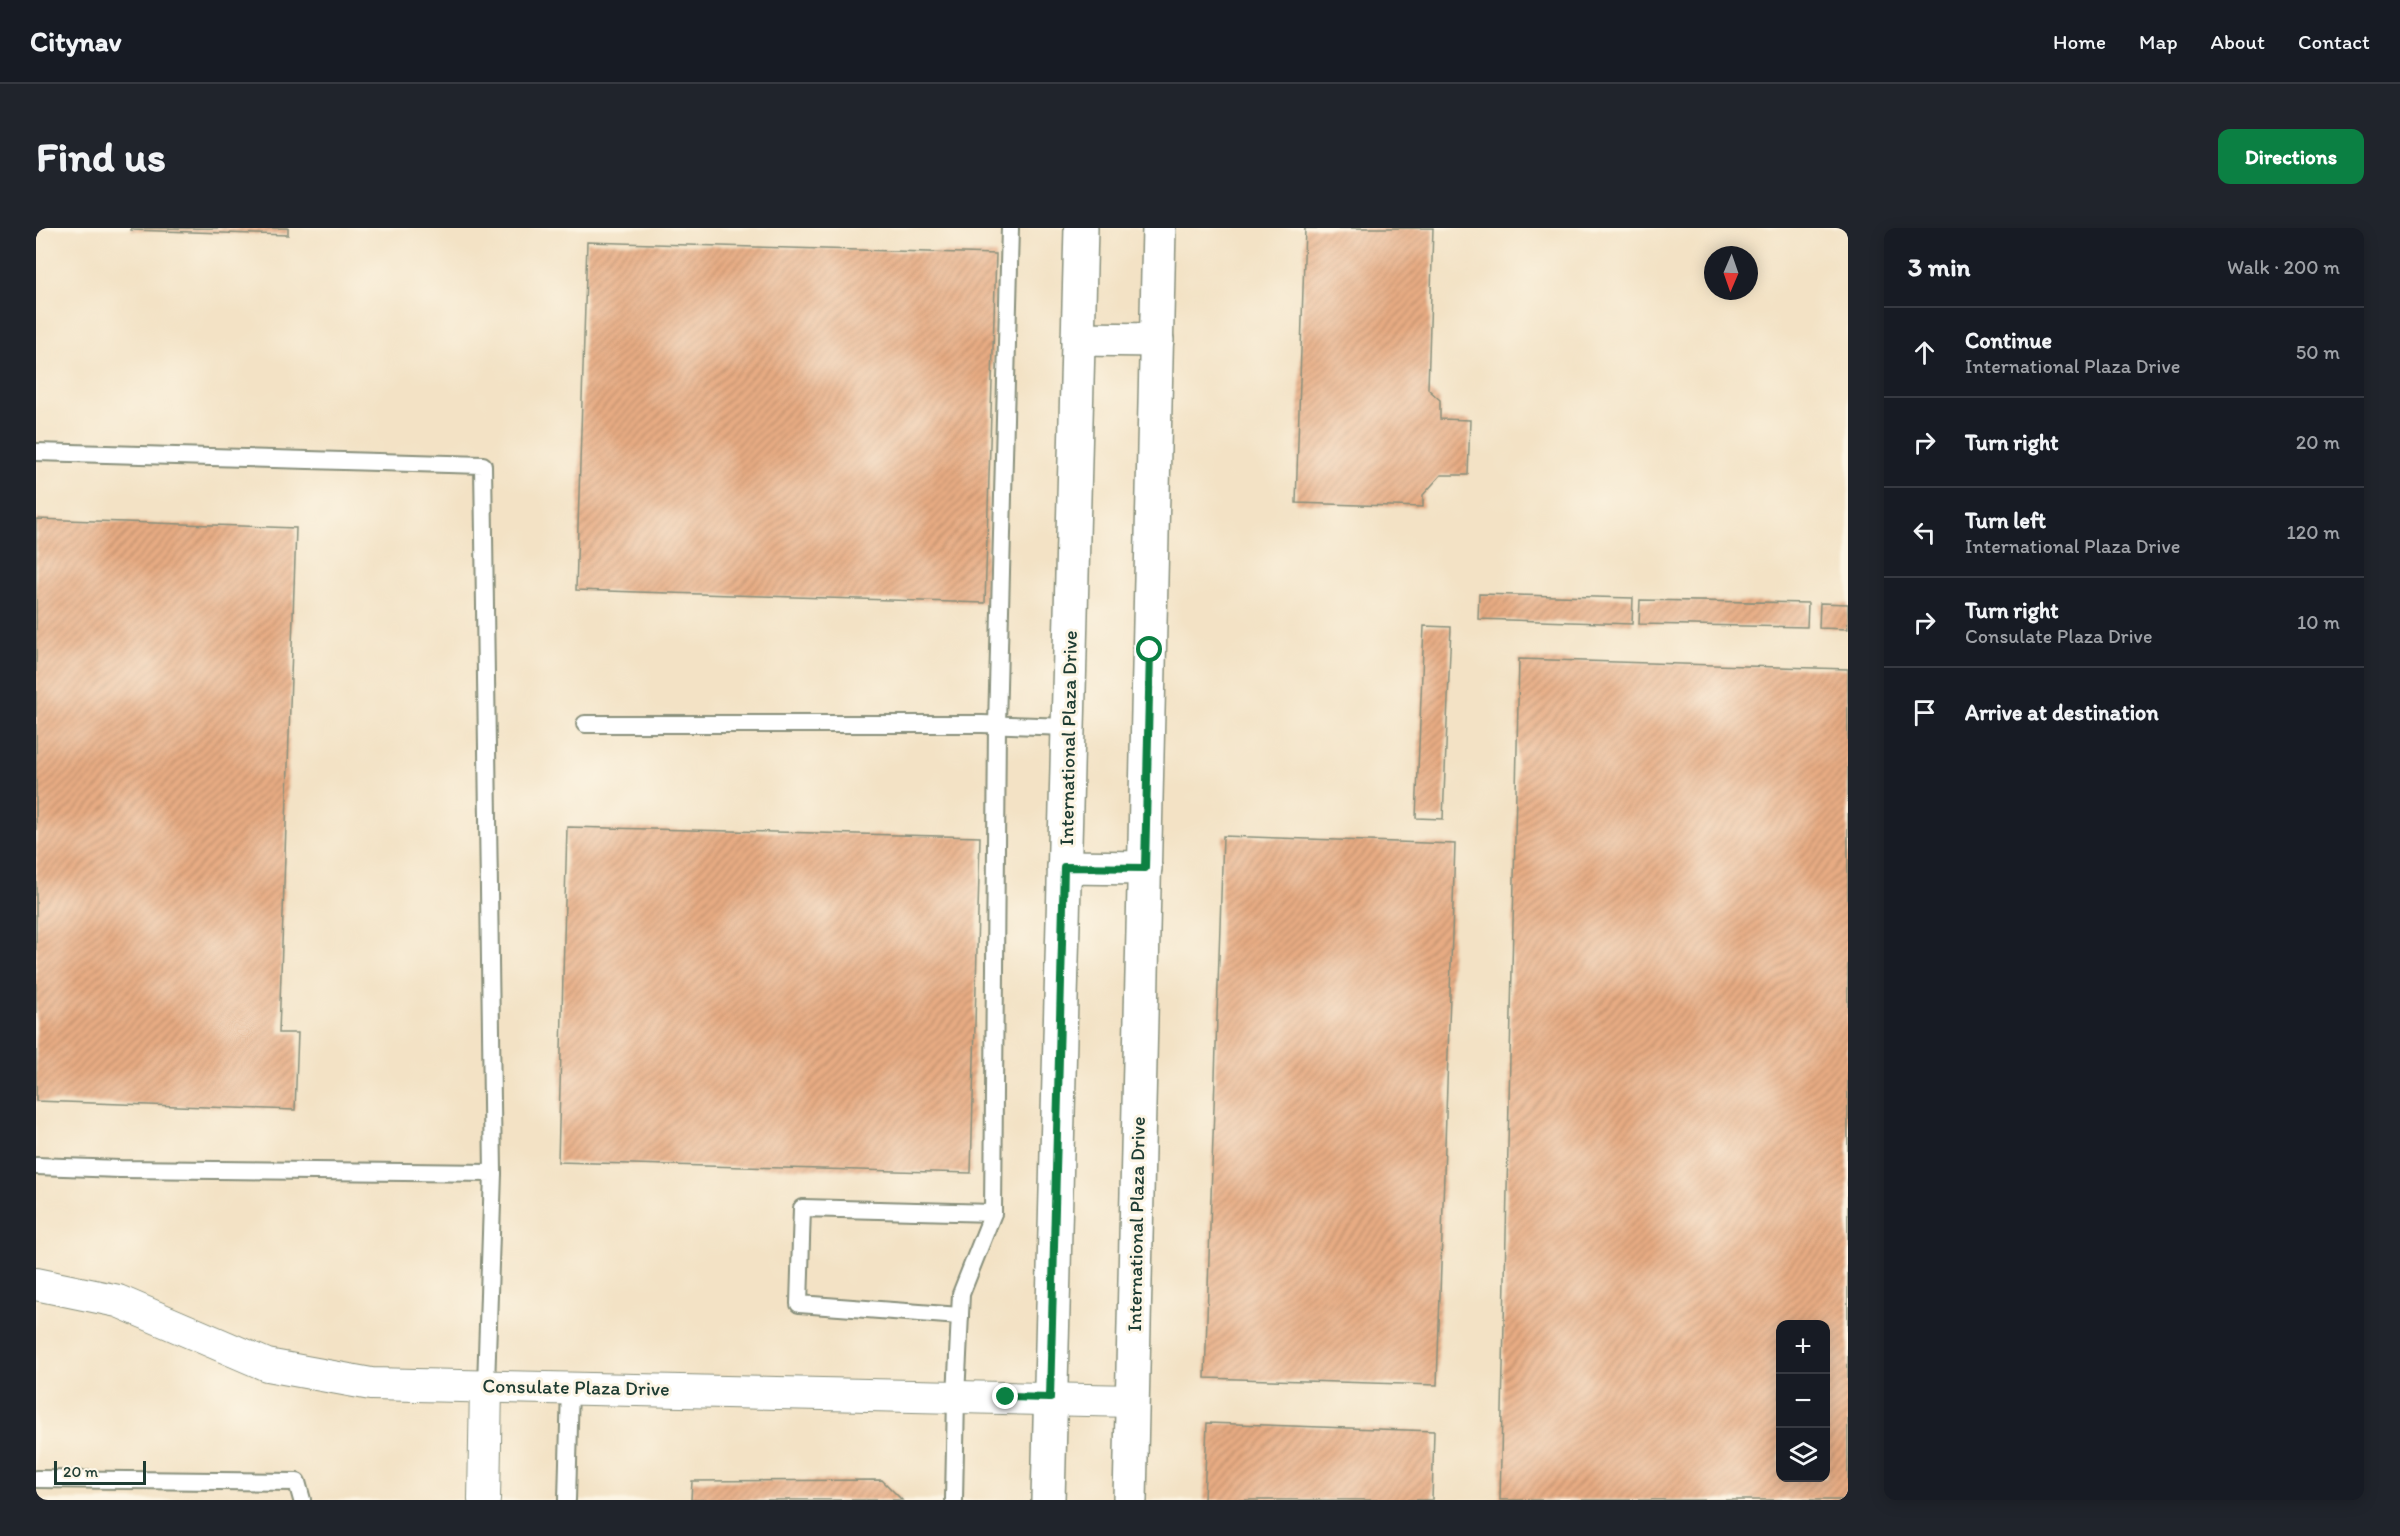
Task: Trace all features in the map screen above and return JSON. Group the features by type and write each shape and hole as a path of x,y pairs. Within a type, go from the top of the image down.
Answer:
{"street":[{"name":"International Plaza Drive","path":"1048,1500 1081,228"},
{"name":"International Plaza Drive","path":"1130,1500 1159,228"},
{"path":"1078,339 1157,340"},
{"path":"1064,867 1145,868"},
{"name":"Consulate Plaza Drive","path":"36,1284 118,1301 267,1365 371,1384 1132,1401"},
{"path":"484,1500 486,1385"}],"lane":[{"path":"954,1500 956,1396 962,1294 993,1213 997,725 1010,228"},
{"path":"36,452 483,465 494,1173 486,1385"},
{"path":"585,724 1068,727"},
{"path":"36,1166 494,1173"},
{"path":"960,1316 800,1304 802,1208 993,1213"},
{"path":"567,1500 570,1387"},
{"path":"36,1479 297,1482 302,1500"}],"building":[{"path":"131,228 288,228 288,235 131,230"},
{"path":"1305,228 1433,228 1428,389 1440,400 1440,419 1470,420 1468,475 1441,475 1423,495 1423,507 1296,503"},
{"path":"587,242 996,254 985,603 576,590"},
{"path":"36,519 296,528 279,1033 298,1033 295,1110 36,1101"},
{"path":"1479,594 1633,598 1632,624 1478,619"},
{"path":"1640,600 1808,603 1807,627 1639,624"},
{"path":"1820,603 1848,604 1848,629 1819,628"},
{"path":"1424,626 1451,627 1443,819 1416,818"},
{"path":"1519,659 1848,669 1848,1500 1500,1500"},
{"path":"567,827 980,837 971,1173 558,1162"},
{"path":"1223,836 1455,844 1437,1385 1205,1378"},
{"path":"1207,1423 1434,1431 1432,1500 1204,1500"},
{"path":"882,1480 902,1500 691,1500 692,1481"}],"route":[{"path":"1006,1397 1050,1398 1064,867 1145,868 1150,650"}]}
